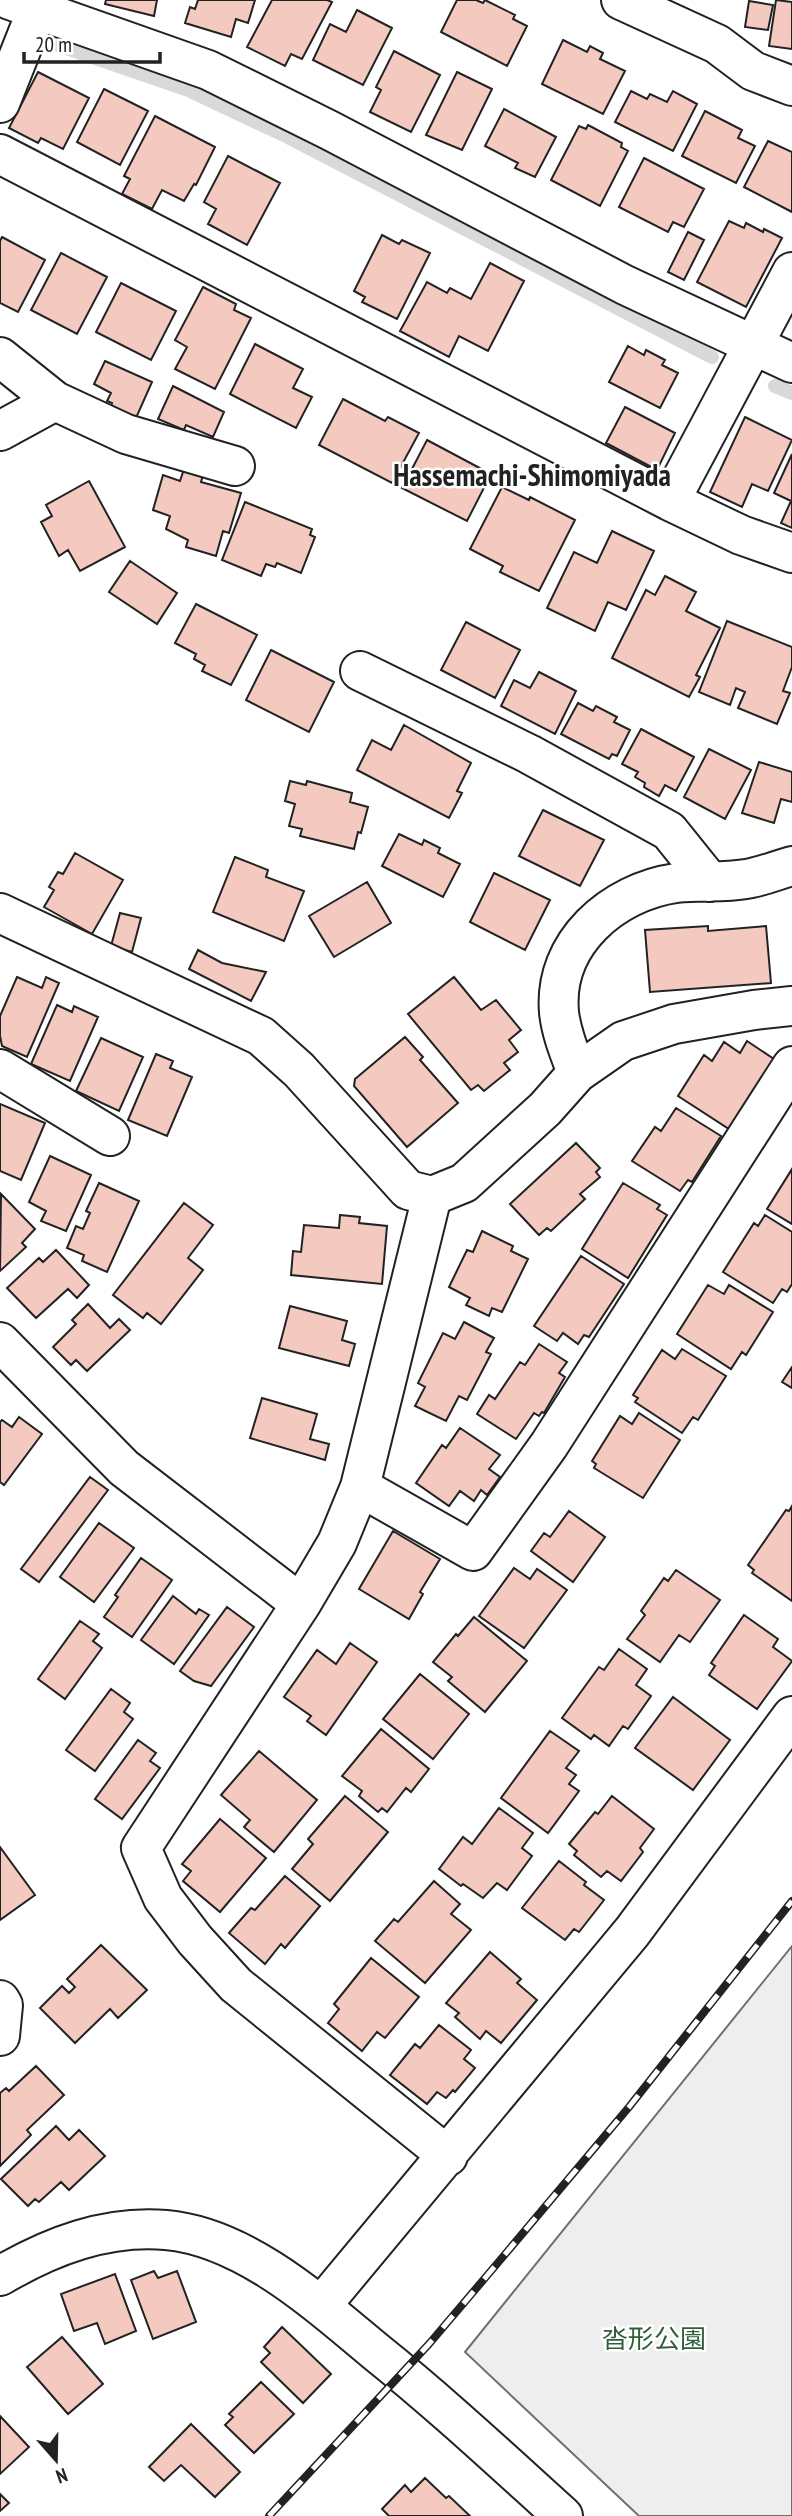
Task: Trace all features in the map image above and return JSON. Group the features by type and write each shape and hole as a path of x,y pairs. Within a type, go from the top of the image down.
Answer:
{"street":[{"path":"621,0 718,44 753,71 792,86"},
{"path":"689,0 718,44"},
{"path":"0,103 29,3 208,70 329,130 625,285 792,363"},
{"path":"0,154 670,501 741,535 792,553"},
{"path":"670,501 792,272"},
{"path":"0,358 55,401 126,434 235,466"},
{"path":"0,431 55,401"},
{"path":"360,671 529,754 669,831 710,882"},
{"path":"577,1073 566,1044 559,1011 561,982 570,953 592,922 621,901 676,883 748,879 792,866"},
{"path":"2,920 261,1036 299,1070 408,1190 432,1196 464,1182 545,1109 577,1073 623,1041 674,1024 792,1006"},
{"path":"360,1487 473,1551 550,1445 792,1066"},
{"path":"0,1069 110,1136"},
{"path":"432,1196 360,1487 337,1543 141,1848 163,1898 195,1940 236,1985 448,2156"},
{"path":"0,1342 124,1468 300,1604"},
{"path":"321,2306 632,1932 792,1716"},
{"path":"0,2000 3,2005 0,2036"},
{"path":"0,2276 35,2256 74,2241 117,2231 167,2230 205,2238 245,2256 321,2306 416,2384 563,2516"}],"green space":[{"name":"沓形公園","path":"792,1946 792,2516 639,2516 465,2352"}],"building":[{"path":"106,0 157,0 154,16 105,4"},
{"path":"198,0 255,0 248,23 236,19 231,37 185,23 190,7 195,9"},
{"path":"272,0 332,2 302,59 291,54 285,66 247,47"},
{"path":"457,0 476,0 483,3 485,0 515,15 513,19 527,26 507,66 441,32"},
{"path":"776,0 792,2 792,49 769,46"},
{"path":"749,1 773,5 768,30 745,27"},
{"path":"357,10 392,28 363,85 313,60 330,24 346,32"},
{"path":"563,40 587,52 590,46 603,53 600,59 625,71 603,114 542,84"},
{"path":"394,51 440,75 411,132 370,112 381,90 376,87"},
{"path":"38,72 89,98 63,149 41,138 38,143 9,128"},
{"path":"457,72 492,89 462,150 426,135"},
{"path":"104,89 148,111 120,165 77,142"},
{"path":"631,91 647,99 650,94 667,102 673,91 697,104 673,151 615,122"},
{"path":"504,109 556,137 535,177 515,168 518,163 485,146"},
{"path":"705,111 742,130 738,138 755,146 736,183 682,156"},
{"path":"155,116 215,147 196,185 194,184 184,201 162,190 152,209 122,194 130,179 124,176"},
{"path":"588,125 622,143 621,147 628,151 600,206 551,180 579,126 586,129"},
{"path":"768,141 792,152 792,212 744,187"},
{"path":"228,156 280,183 247,245 208,224 216,209 204,202"},
{"path":"644,158 704,189 684,227 673,222 668,232 619,207"},
{"path":"729,221 744,228 746,223 782,238 746,307 697,282"},
{"path":"688,232 704,240 684,280 668,272"},
{"path":"382,235 399,244 402,240 430,253 397,319 362,302 365,297 354,291"},
{"path":"2,237 45,260 18,312 0,303"},
{"path":"61,253 107,277 77,334 31,310"},
{"path":"490,263 524,281 488,351 459,336 449,357 400,331 427,282 447,293 450,288 471,299"},
{"path":"121,283 176,311 151,360 96,332"},
{"path":"203,287 236,304 234,310 251,318 215,389 175,369 187,347 175,340"},
{"path":"255,344 303,369 293,388 312,397 296,428 230,394"},
{"path":"628,346 644,355 646,350 665,360 662,365 678,373 660,408 609,382"},
{"path":"105,361 152,382 136,418 111,406 112,403 107,401 111,393 94,384"},
{"path":"173,386 224,412 213,437 186,425 184,430 158,419"},
{"path":"343,399 385,421 388,417 419,433 392,483 319,445"},
{"path":"625,407 675,433 657,470 606,443"},
{"path":"745,417 792,440 768,491 752,484 742,507 710,492"},
{"path":"427,440 491,474 467,521 402,488"},
{"path":"792,454 792,528 781,523 791,501 774,493"},
{"path":"184,469 203,475 201,482 241,493 229,533 223,531 216,556 186,547 188,540 166,529 170,516 153,510 163,475 180,481"},
{"path":"89,481 125,547 80,571 68,550 59,556 41,522 52,516 46,505"},
{"path":"502,487 529,500 530,497 575,520 539,591 500,572 503,566 470,549"},
{"path":"245,502 312,529 310,535 315,537 301,573 277,563 275,567 266,564 261,576 222,560"},
{"path":"612,531 654,551 626,610 608,602 595,631 547,608 574,552 597,563"},
{"path":"130,561 177,593 157,624 109,592"},
{"path":"665,576 696,592 686,611 720,628 696,675 700,677 689,697 612,658 646,590 655,595"},
{"path":"196,604 257,635 231,685 202,671 205,665 194,659 196,654 175,643"},
{"path":"727,621 792,647 792,667 783,691 790,693 777,724 738,708 745,692 736,688 730,705 699,692"},
{"path":"466,622 520,650 495,698 441,670"},
{"path":"271,650 334,682 309,732 246,700"},
{"path":"539,672 576,691 555,734 501,706 514,680 530,688"},
{"path":"578,703 593,711 596,706 617,717 614,722 630,730 617,756 612,754 609,759 561,734"},
{"path":"404,725 471,763 457,791 462,793 449,818 357,770 372,740 391,750"},
{"path":"641,729 694,757 676,791 665,785 659,796 644,787 645,783 635,777 638,772 622,764"},
{"path":"709,749 751,770 725,819 684,797"},
{"path":"759,762 792,772 792,802 781,799 774,823 742,813"},
{"path":"290,781 306,785 307,781 352,793 350,802 368,807 354,849 300,836 302,829 289,826 295,804 285,801"},
{"path":"543,810 604,840 580,886 519,856"},
{"path":"399,834 422,845 424,840 440,848 438,853 460,864 443,897 382,866"},
{"path":"75,853 123,880 92,934 44,907 54,890 49,887 58,872 63,874"},
{"path":"235,857 268,870 266,877 304,891 284,941 213,912"},
{"path":"494,873 550,900 525,950 470,922"},
{"path":"367,882 391,923 334,957 309,916"},
{"path":"120,913 141,918 132,952 111,946"},
{"path":"708,926 708,931 766,926 771,983 650,992 645,930"},
{"path":"198,950 222,963 266,972 251,1001 189,969"},
{"path":"17,977 42,988 46,977 59,983 27,1057 2,1046 0,1036 0,1016"},
{"path":"454,977 481,1010 496,1000 521,1030 509,1040 518,1052 504,1063 510,1070 484,1091 478,1085 471,1090 408,1014"},
{"path":"57,1005 72,1012 74,1006 98,1017 70,1081 31,1064"},
{"path":"405,1037 423,1057 420,1060 458,1103 407,1147 354,1086 355,1079"},
{"path":"101,1038 143,1057 119,1111 76,1091"},
{"path":"747,1041 774,1059 729,1129 678,1096 704,1055 712,1061 724,1042 740,1053"},
{"path":"156,1054 173,1061 170,1068 192,1077 167,1136 128,1120"},
{"path":"0,1104 45,1123 21,1180 0,1171"},
{"path":"676,1108 721,1136 692,1182 688,1180 680,1191 632,1161 655,1127 661,1131"},
{"path":"576,1143 600,1168 596,1172 600,1177 580,1194 585,1199 551,1231 547,1228 539,1235 510,1204"},
{"path":"50,1156 91,1175 66,1231 41,1221 46,1211 29,1202"},
{"path":"792,1169 792,1224 767,1209"},
{"path":"99,1183 139,1201 107,1272 82,1261 84,1255 67,1248 76,1226 83,1229 90,1213 86,1211"},
{"path":"623,1183 660,1205 657,1209 667,1215 628,1278 582,1249"},
{"path":"1,1194 35,1229 22,1243 26,1247 0,1271"},
{"path":"184,1203 213,1225 188,1258 203,1270 161,1324 147,1313 143,1318 113,1295"},
{"path":"340,1215 360,1217 359,1223 387,1226 382,1284 291,1275 293,1251 301,1252 304,1225 339,1228"},
{"path":"765,1215 792,1232 792,1284 787,1292 782,1289 773,1303 723,1272 754,1223 758,1226"},
{"path":"482,1231 513,1246 511,1251 528,1259 502,1312 492,1308 489,1316 466,1305 470,1298 449,1287 467,1250 473,1252"},
{"path":"56,1250 89,1285 77,1298 68,1289 36,1318 7,1288 39,1258 43,1262"},
{"path":"581,1256 624,1284 589,1337 584,1335 578,1344 563,1333 557,1341 534,1326"},
{"path":"708,1285 724,1294 729,1285 773,1312 746,1355 742,1352 731,1369 677,1334"},
{"path":"88,1304 110,1328 119,1319 130,1330 87,1371 76,1360 71,1365 53,1347 76,1324 72,1320"},
{"path":"290,1306 347,1321 342,1340 355,1344 349,1366 279,1348"},
{"path":"464,1322 494,1338 486,1352 491,1354 467,1400 459,1396 446,1421 415,1406 425,1387 418,1383 443,1333 455,1339"},
{"path":"539,1344 567,1362 559,1373 565,1377 544,1413 539,1416 534,1413 516,1439 477,1414 489,1395 495,1399 520,1362 525,1365"},
{"path":"682,1349 726,1376 698,1420 693,1417 682,1433 635,1402 638,1398 633,1395 662,1350 675,1359"},
{"path":"792,1367 792,1388 782,1382"},
{"path":"262,1398 317,1414 310,1439 329,1444 325,1460 250,1438"},
{"path":"639,1413 680,1440 643,1498 594,1468 596,1464 592,1461 620,1416 632,1424"},
{"path":"19,1417 42,1434 4,1485 0,1482 0,1422 2,1420 12,1427"},
{"path":"460,1428 500,1455 489,1469 500,1477 487,1495 481,1490 474,1501 460,1491 449,1506 416,1483 442,1445 446,1448"},
{"path":"90,1477 108,1490 39,1582 21,1569"},
{"path":"792,1506 792,1601 752,1573 754,1570 748,1565 786,1510 789,1511"},
{"path":"569,1511 605,1537 573,1582 531,1551 544,1533 550,1537"},
{"path":"99,1523 134,1548 94,1602 60,1577"},
{"path":"393,1531 440,1559 420,1592 423,1594 409,1619 359,1589"},
{"path":"141,1558 172,1580 132,1637 104,1617 118,1597 115,1595"},
{"path":"514,1568 530,1579 537,1569 567,1590 524,1648 479,1616"},
{"path":"676,1570 720,1600 690,1642 679,1635 660,1662 627,1639 645,1615 641,1611 664,1578 668,1581"},
{"path":"173,1596 196,1614 199,1609 209,1615 174,1664 141,1640"},
{"path":"227,1607 254,1627 211,1686 194,1681 180,1671"},
{"path":"744,1615 778,1639 773,1647 792,1661 757,1709 709,1675 715,1666 711,1663"},
{"path":"474,1617 527,1661 485,1712 448,1681 452,1677 433,1662"},
{"path":"80,1621 99,1634 93,1641 102,1648 65,1699 38,1679"},
{"path":"350,1643 377,1662 326,1735 307,1721 311,1716 284,1697 317,1650 336,1664"},
{"path":"619,1649 647,1669 636,1685 651,1696 628,1729 623,1726 609,1746 594,1735 591,1739 562,1718 599,1667 604,1670"},
{"path":"420,1674 469,1714 433,1759 383,1719"},
{"path":"111,1689 130,1703 124,1712 133,1719 95,1771 66,1750"},
{"path":"673,1697 730,1740 693,1790 635,1748"},
{"path":"381,1729 429,1769 411,1792 406,1788 387,1812 382,1808 378,1812 359,1796 362,1791 342,1776"},
{"path":"550,1731 579,1751 566,1768 576,1775 569,1784 579,1791 548,1833 501,1798"},
{"path":"138,1740 156,1753 150,1761 160,1768 122,1819 95,1799"},
{"path":"259,1751 317,1800 274,1852 244,1827 250,1820 221,1795"},
{"path":"345,1796 388,1832 330,1901 292,1869 313,1844 308,1839"},
{"path":"612,1796 654,1829 640,1848 643,1852 621,1881 607,1871 601,1877 574,1855 577,1851 569,1844"},
{"path":"499,1808 533,1833 522,1848 532,1856 507,1890 497,1883 483,1898 439,1869 463,1837 472,1844"},
{"path":"220,1819 266,1858 220,1912 183,1881 191,1871 182,1864"},
{"path":"0,1847 35,1895 0,1920"},
{"path":"559,1861 604,1900 579,1932 574,1929 565,1940 522,1908"},
{"path":"285,1876 320,1906 285,1948 281,1944 265,1964 229,1933 251,1908 255,1910"},
{"path":"434,1881 460,1904 451,1914 471,1930 425,1983 375,1941 394,1919 398,1922"},
{"path":"101,1945 147,1990 118,2018 110,2009 75,2043 40,2008 62,1986 69,1993 75,1987 67,1979"},
{"path":"490,1952 521,1979 517,1983 537,2000 501,2043 486,2031 480,2039 455,2017 459,2013 446,2003"},
{"path":"371,1958 419,1997 385,2038 377,2032 362,2051 328,2023 339,2009 334,2004"},
{"path":"439,2025 471,2050 464,2059 475,2068 455,2092 453,2090 446,2098 437,2092 427,2104 390,2075 415,2044 420,2048"},
{"path":"36,2066 64,2095 27,2130 31,2135 0,2166 0,2093 6,2088 9,2091"},
{"path":"56,2126 69,2140 79,2130 105,2156 69,2190 61,2182 39,2202 35,2199 28,2206 1,2179"},
{"path":"154,2271 158,2278 177,2271 196,2322 153,2339 131,2280"},
{"path":"115,2274 136,2331 105,2344 97,2323 74,2331 61,2294"},
{"path":"282,2327 331,2374 303,2403 261,2362 270,2353 264,2347"},
{"path":"62,2337 103,2384 68,2414 27,2367"},
{"path":"261,2382 294,2414 254,2453 225,2425 233,2417 229,2414"},
{"path":"0,2416 29,2447 0,2474"},
{"path":"191,2424 240,2472 215,2497 181,2465 164,2481 149,2467"},
{"path":"425,2478 470,2516 389,2516 382,2509 405,2485 411,2492"},
{"path":"0,2494 9,2503 0,2511"}],"waterway":[{"path":"60,46 188,90 286,136 712,357"},
{"path":"775,386 792,393"}],"railway":[{"path":"269,2516 429,2344 629,2107 792,1901"}],"district":[{"name":"Hassemachi-Shimomiyada","path":"532,476"}]}
